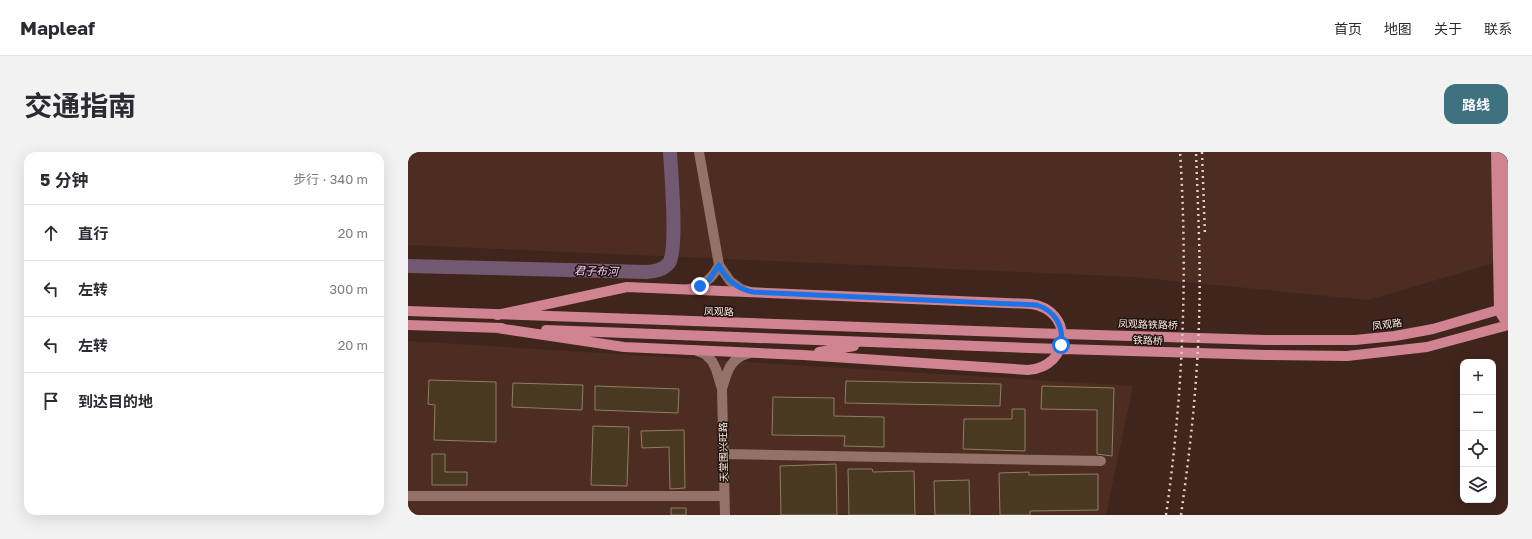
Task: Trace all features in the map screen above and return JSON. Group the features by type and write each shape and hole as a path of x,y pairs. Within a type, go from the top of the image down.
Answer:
{"main road":[{"path":"1496,152 1505,308 1508,325"},
{"path":"1505,152 1505,308"},
{"path":"497,315 627,287 1031,304 1049,310 1057,320 1062,332 1061,345 1056,356 1046,365 1034,369 803,355 624,347 497,328"},
{"name":"凤观路","path":"1266,340 1355,340 1395,336 1433,329 1505,308"},
{"name":"凤观路","path":"408,311 1029,333"},
{"path":"408,325 873,342"},
{"name":"铁路桥","path":"873,342 1029,348 1347,356 1427,347 1508,325"},
{"name":"凤观路铁路桥","path":"1029,333 1266,340"},
{"path":"803,355 873,342"}],"street":[{"path":"698,152 719,265 725,276 735,285 753,292"},
{"path":"688,290 705,283 713,275 719,265"},
{"path":"695,350 705,354 712,361 722,389"},
{"path":"722,389 731,364 741,355 750,353"},
{"name":"天堂围兴旺路","path":"722,389 725,515"},
{"path":"723,454 1101,461"},
{"path":"408,496 724,496"}],"shaded area":[{"path":"408,152 1508,152 1508,259 1368,300 1133,277 408,245"},
{"path":"408,341 1133,386 1106,515 408,515"}],"building":[{"path":"429,380 496,382 496,442 434,440 435,405 428,404"},
{"path":"846,381 1001,384 1000,406 845,403"},
{"path":"513,383 583,385 582,410 512,407"},
{"path":"595,386 679,389 678,413 595,410"},
{"path":"1042,386 1114,388 1112,456 1097,454 1097,410 1041,409"},
{"path":"773,397 834,398 834,416 884,417 884,447 844,446 845,436 772,435"},
{"path":"1012,409 1025,409 1025,451 963,449 964,419 1012,419"},
{"path":"593,426 629,427 627,486 591,485"},
{"path":"684,430 685,488 670,489 669,447 642,448 641,431"},
{"path":"432,454 445,454 445,472 467,472 467,485 432,485"},
{"path":"836,464 837,515 781,515 780,466"},
{"path":"848,469 872,469 873,472 914,471 915,515 849,515"},
{"path":"1029,472 1029,475 1098,474 1098,510 1030,511 1030,515 1000,515 999,473"},
{"path":"969,480 970,515 935,515 934,481"},
{"path":"671,508 686,508 686,515 671,515"}],"waterway":[{"name":"君子布河","path":"408,266 647,272 662,269 669,263 672,255 673,243 674,227 670,152"}],"railway":[{"path":"1166,515 1172,470 1180,379 1184,288 1184,243 1180,152"},
{"path":"1181,515 1193,419 1200,301 1196,152"},
{"path":"1202,152 1205,236"}],"route":[{"path":"700,286 709,280 719,265 725,276 735,285 741,289 753,292 1031,304 1043,307 1054,315 1062,332 1061,345"}]}
